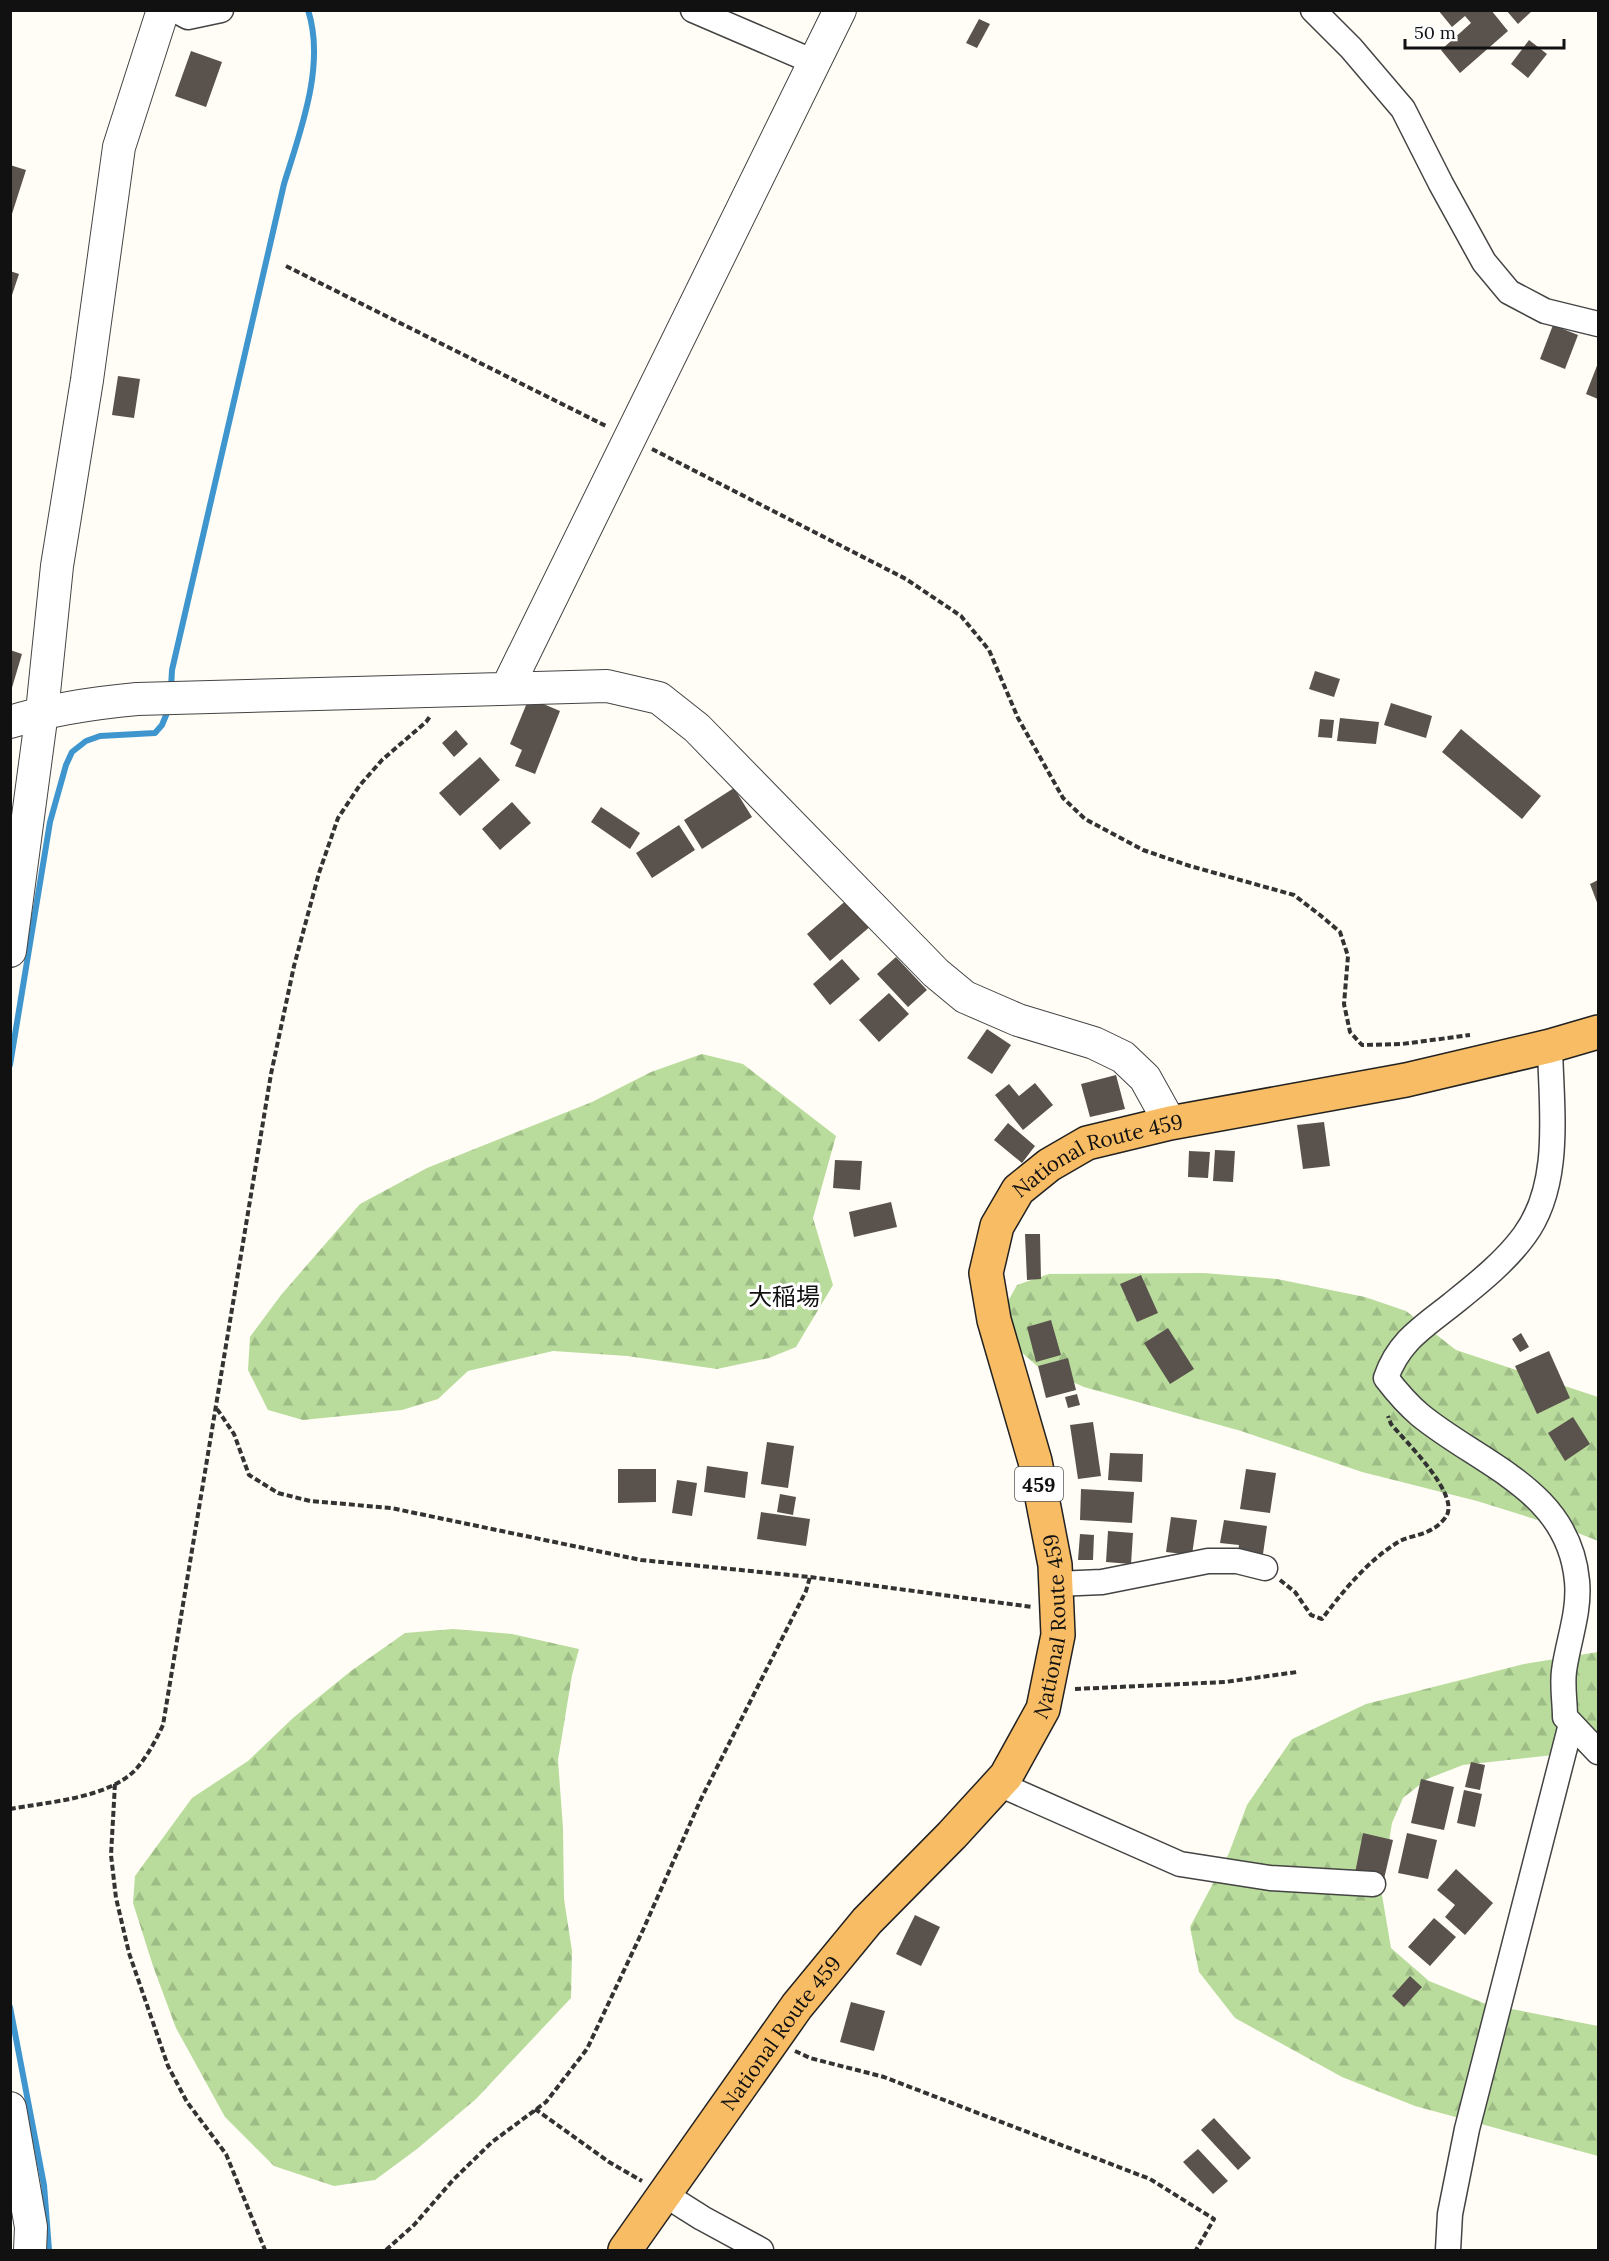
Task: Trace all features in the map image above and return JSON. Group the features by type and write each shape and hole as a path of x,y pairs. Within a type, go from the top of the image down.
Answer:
{"highway":[{"name":"National Route 459","path":"625,2250 797,2006 867,1920 952,1835 1006,1776 1043,1709 1058,1635 1055,1565 1035,1461 994,1320 986,1273 997,1226 1018,1190 1087,1143 1170,1123 1406,1080 1599,1032"}],"street":[{"path":"10,951 42,712 57,566 87,380 119,147 163,10"},
{"path":"175,10 188,17 220,10"},
{"path":"693,10 814,62"},
{"path":"507,688 840,10"},
{"path":"1313,10 1352,48 1403,109 1484,262 1509,292 1545,311 1599,324"},
{"path":"10,722 42,712 96,702 136,699 607,686 659,699 697,728 936,973 965,997 1018,1020 1094,1043 1123,1057 1145,1078 1170,1123"},
{"path":"1550,1046 1552,1135 1549,1170 1542,1203 1525,1236 1489,1275 1413,1334 1392,1361 1386,1378 1419,1414 1535,1494 1555,1517 1569,1546 1577,1580 1577,1611 1563,1674 1565,1717 1599,1752"},
{"path":"1056,1597 1102,1582 1208,1561 1237,1561 1265,1568"},
{"path":"1448,2250 1450,2214 1467,2129 1571,1724"},
{"path":"999,1784 1180,1864 1270,1878 1373,1884"},
{"path":"10,2108 31,2227 30,2250"},
{"path":"664,2194 761,2250"}],"path":[{"path":"286,266 906,579 961,616 989,650 1018,718 1063,798 1085,819 1143,850 1190,866 1294,895 1340,932 1347,956 1344,1004 1350,1032 1362,1045 1402,1044 1479,1034"},
{"path":"10,1809 93,1793 115,1784 135,1770 151,1749 163,1725 271,1074 294,966 319,873 338,818 360,785 382,760 426,722 436,706 440,690"},
{"path":"1265,1568 1295,1592 1311,1615 1322,1619 1345,1590 1374,1560 1401,1541 1434,1529 1447,1515 1448,1502 1438,1480 1391,1424 1382,1397 1386,1378"},
{"path":"216,1408 234,1434 249,1475 278,1493 310,1501 391,1508 641,1560 810,1577 1056,1597"},
{"path":"386,2250 414,2225 453,2180 492,2142 546,2102 587,2049 701,1799 806,1590 810,1577"},
{"path":"1047,1690 1225,1682 1297,1672"},
{"path":"115,1784 111,1856 116,1898 129,1953 168,2066 187,2102 226,2154 265,2250"},
{"path":"772,2041 810,2058 884,2077 1150,2179 1214,2219 1196,2250"},
{"path":"536,2109 609,2162 664,2194"}],"green space":[{"path":"702,1054 743,1064 836,1136 813,1218 833,1285 796,1347 769,1358 717,1369 627,1356 553,1351 468,1371 438,1399 402,1410 303,1420 268,1410 248,1370 250,1337 281,1295 360,1204 427,1168 592,1102 651,1072"},
{"path":"1204,1273 1277,1279 1365,1297 1406,1311 1456,1350 1598,1397 1598,1541 1477,1501 1362,1472 1241,1431 1084,1387 1037,1366 1008,1340 1007,1303 1017,1285 1049,1274"},
{"path":"453,1629 512,1634 579,1649 572,1675 558,1760 563,1828 564,1899 572,1951 571,1998 476,2099 417,2149 375,2180 334,2186 274,2166 225,2117 176,2028 133,1903 135,1876 192,1798 248,1761 293,1718 351,1671 405,1633"},
{"path":"1598,1652 1598,1750 1463,1765 1427,1779 1403,1798 1392,1823 1381,1889 1391,1948 1429,1981 1486,2004 1598,2026 1598,2156 1415,2106 1342,2077 1235,2018 1199,1972 1190,1927 1229,1853 1247,1805 1292,1739 1366,1704 1524,1664"}],"building":[{"path":"1438,10 1491,10 1508,31 1460,73 1441,50 1471,23 1465,16 1452,27"},
{"path":"1506,10 1533,10 1518,24"},
{"path":"979,19 990,24 977,48 966,43"},
{"path":"1529,40 1547,54 1528,78 1511,64"},
{"path":"191,51 222,62 206,107 175,96"},
{"path":"10,165 26,170 11,217 10,217"},
{"path":"10,271 19,274 11,298 10,298"},
{"path":"1553,325 1578,335 1565,369 1540,359"},
{"path":"1598,363 1598,399 1586,394"},
{"path":"118,376 140,379 134,418 112,415"},
{"path":"10,650 22,654 11,691 10,691"},
{"path":"1315,671 1340,679 1334,697 1309,689"},
{"path":"529,698 560,711 535,774 515,766 522,750 510,744"},
{"path":"1391,703 1432,716 1426,738 1384,725"},
{"path":"1340,718 1379,722 1376,744 1337,741"},
{"path":"1320,719 1334,720 1332,738 1318,737"},
{"path":"1461,729 1541,796 1522,819 1442,752"},
{"path":"456,730 468,744 454,757 442,743"},
{"path":"480,757 500,780 460,816 439,793"},
{"path":"734,788 752,817 702,849 684,820"},
{"path":"512,802 531,823 500,850 482,829"},
{"path":"601,807 640,833 630,849 591,822"},
{"path":"679,825 695,850 652,878 636,853"},
{"path":"1598,880 1598,905 1590,884"},
{"path":"849,898 872,925 830,961 807,934"},
{"path":"896,957 927,990 908,1007 877,974"},
{"path":"842,959 860,979 830,1005 813,984"},
{"path":"889,993 909,1014 879,1042 859,1020"},
{"path":"987,1029 1011,1045 992,1074 967,1058"},
{"path":"1116,1075 1125,1109 1090,1117 1081,1084"},
{"path":"1035,1083 1053,1105 1023,1130 995,1095 1009,1084 1019,1096"},
{"path":"1324,1122 1330,1166 1303,1169 1297,1125"},
{"path":"1008,1123 1035,1146 1022,1163 994,1140"},
{"path":"1215,1150 1235,1151 1233,1182 1213,1181"},
{"path":"1189,1151 1210,1152 1208,1178 1188,1177"},
{"path":"835,1160 862,1161 860,1190 833,1188"},
{"path":"891,1202 897,1227 854,1237 849,1212"},
{"path":"1025,1234 1040,1234 1041,1279 1027,1280"},
{"path":"1141,1275 1158,1313 1137,1322 1120,1284"},
{"path":"1051,1320 1061,1355 1036,1362 1027,1327"},
{"path":"1168,1328 1194,1369 1170,1384 1144,1343"},
{"path":"1521,1333 1529,1347 1520,1352 1512,1339"},
{"path":"1549,1351 1570,1398 1537,1414 1515,1366"},
{"path":"1068,1358 1076,1390 1046,1398 1038,1366"},
{"path":"1077,1394 1080,1405 1068,1408 1065,1397"},
{"path":"1573,1417 1590,1444 1565,1461 1548,1433"},
{"path":"1093,1422 1101,1476 1078,1479 1070,1425"},
{"path":"767,1442 794,1446 788,1488 761,1484"},
{"path":"1110,1453 1143,1454 1142,1482 1108,1480"},
{"path":"707,1466 748,1472 745,1498 704,1492"},
{"path":"618,1469 656,1469 656,1502 618,1503"},
{"path":"1246,1469 1276,1473 1270,1513 1240,1509"},
{"path":"677,1480 697,1483 692,1516 672,1513"},
{"path":"1081,1489 1134,1492 1132,1523 1080,1520"},
{"path":"780,1494 796,1497 793,1515 777,1512"},
{"path":"761,1512 810,1519 806,1546 757,1539"},
{"path":"1171,1517 1197,1520 1192,1555 1166,1552"},
{"path":"1224,1520 1267,1526 1263,1554 1238,1551 1239,1545 1220,1543"},
{"path":"1108,1531 1133,1533 1131,1564 1106,1562"},
{"path":"1080,1534 1094,1535 1093,1560 1078,1560"},
{"path":"1471,1762 1485,1765 1480,1790 1465,1787"},
{"path":"1421,1779 1454,1787 1444,1830 1411,1823"},
{"path":"1464,1790 1482,1794 1475,1827 1457,1823"},
{"path":"1363,1833 1393,1840 1384,1879 1355,1873"},
{"path":"1407,1833 1437,1840 1428,1879 1398,1873"},
{"path":"1456,1869 1493,1903 1465,1935 1445,1917 1455,1905 1437,1890"},
{"path":"915,1915 940,1927 921,1966 896,1954"},
{"path":"1434,1918 1456,1937 1430,1966 1408,1947"},
{"path":"1410,1976 1422,1987 1404,2007 1392,1996"},
{"path":"851,2002 885,2011 874,2051 840,2042"},
{"path":"1214,2118 1251,2158 1238,2170 1201,2130"},
{"path":"1198,2149 1228,2181 1213,2194 1183,2162"}],"waterway":[{"path":"171,688 172,670 284,184 309,98 314,53 313,31 308,10"},
{"path":"10,1065 50,822 66,765 72,752 86,741 100,736 155,733 162,725 169,708"},
{"path":"10,2007 44,2185 49,2250"}],"district":[{"name":"大稲場","path":"784,1296"}]}
